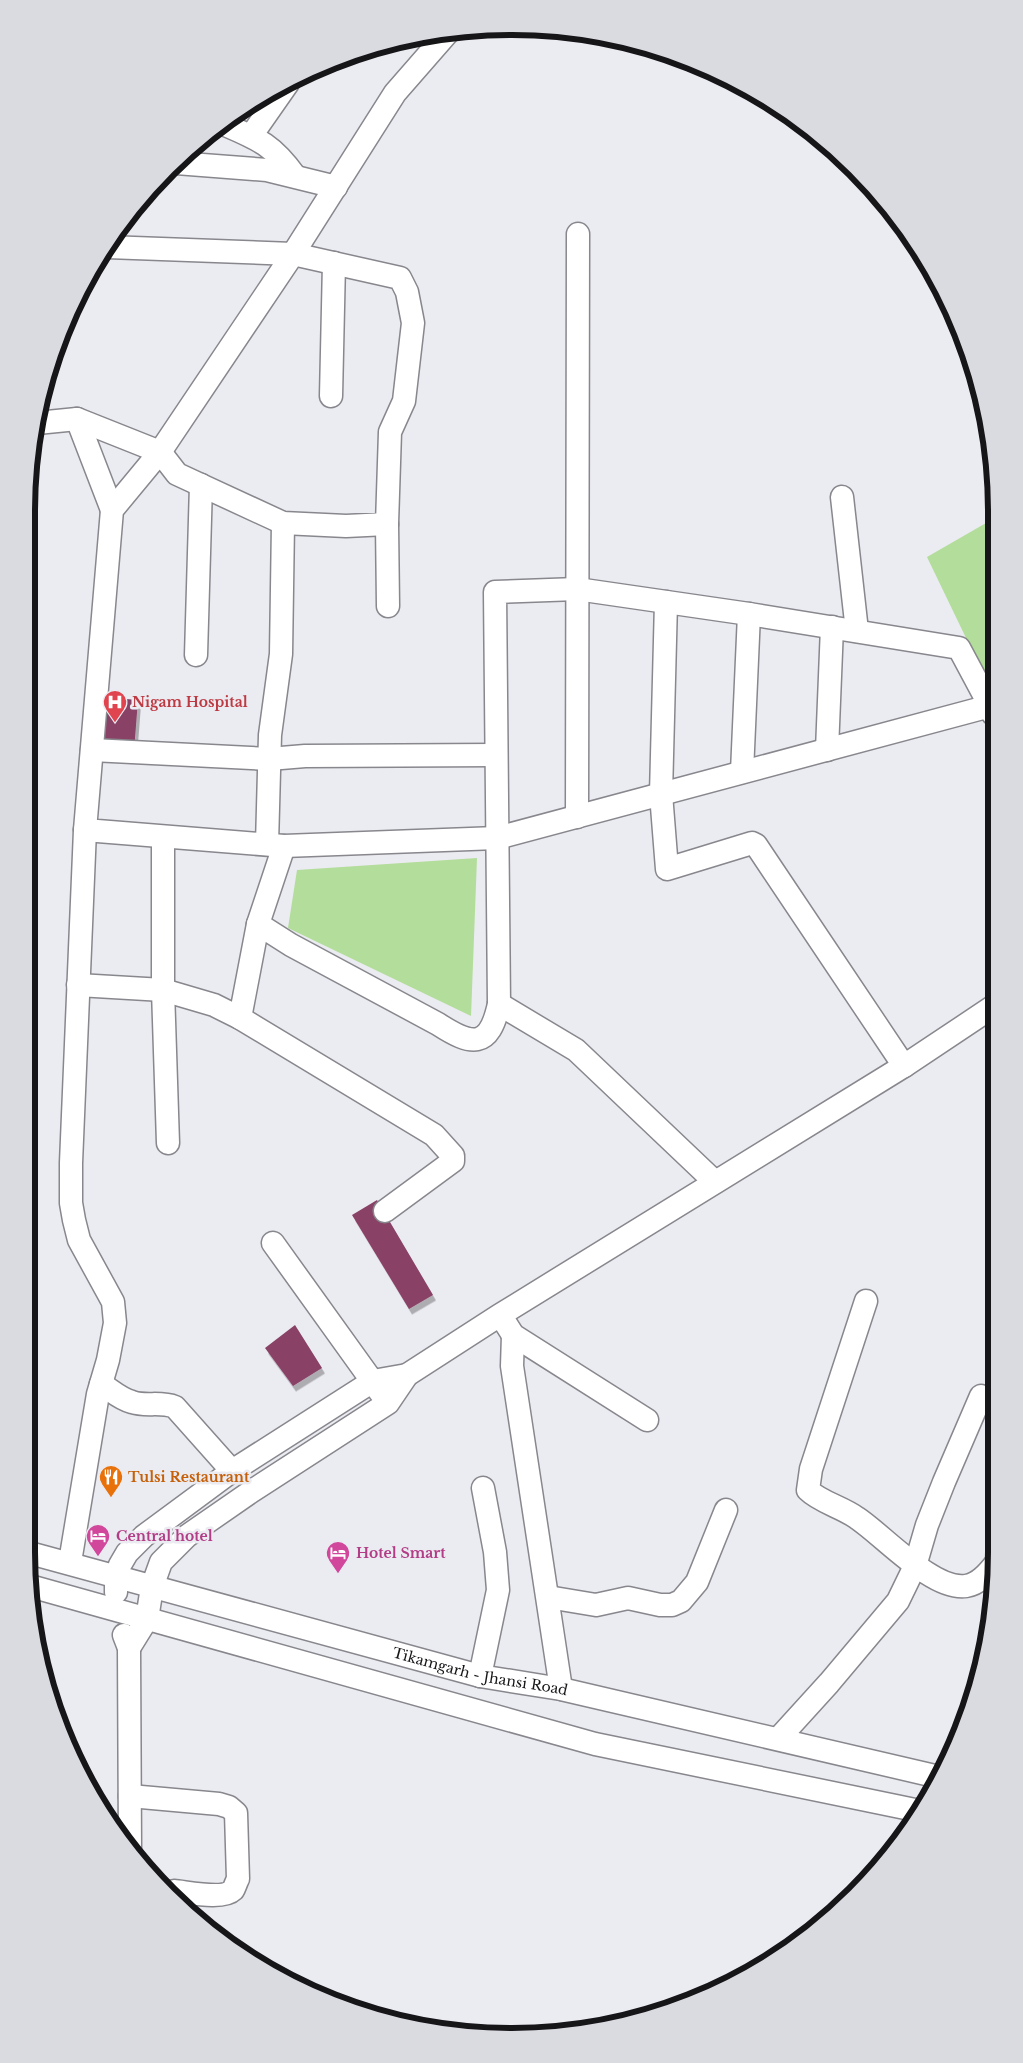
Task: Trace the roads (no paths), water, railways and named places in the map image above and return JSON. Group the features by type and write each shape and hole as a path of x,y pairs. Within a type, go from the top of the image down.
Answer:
{"street":[{"path":"112,510 160,452 293,254 395,93 441,40"},
{"path":"251,136 279,96"},
{"path":"230,127 273,148 295,176"},
{"path":"186,164 238,167 295,176 336,187"},
{"path":"576,817 578,234"},
{"path":"115,247 293,254 400,278 407,292 413,323 404,401 390,432 387,524 388,606"},
{"path":"331,396 334,263"},
{"path":"43,422 77,419 160,452 176,474 283,522 346,526 387,524"},
{"path":"70,1562 101,1384 110,1352 115,1314 113,1302 79,1240 71,1203 85,830 112,510 77,419"},
{"path":"196,655 201,485"},
{"path":"842,497 857,631"},
{"path":"240,1018 275,845 269,759 270,736 281,654 283,522"},
{"path":"258,924 292,945 438,1024 460,1038 472,1041 483,1038 495,1023 499,1004 495,592 577,589 959,648 988,702"},
{"path":"666,602 661,794 667,869 752,843 756,845 904,1066"},
{"path":"742,772 748,614"},
{"path":"827,750 832,627"},
{"path":"85,830 275,845 496,838 827,750 988,711"},
{"path":"92,750 269,759 305,756 496,755"},
{"path":"163,836 163,990 168,1143"},
{"path":"78,985 163,990 214,1005 240,1018 434,1135 453,1156 452,1162 385,1211"},
{"path":"499,1004 576,1050 715,1182"},
{"path":"129,1648 146,1619 152,1586 161,1562 188,1536 252,1491 388,1403 407,1375 500,1315 904,1066 988,1010"},
{"path":"274,1243 388,1403"},
{"path":"866,1300 811,1469 808,1490 815,1497 838,1506 859,1519 915,1566 958,1586 976,1582 987,1576"},
{"path":"500,1315 514,1335 647,1420"},
{"path":"514,1335 512,1366 561,1689"},
{"path":"130,1838 129,1648 116,1610 116,1578 127,1552 144,1536 232,1471 373,1380 407,1375"},
{"path":"101,1384 133,1403 166,1403 175,1407 232,1471"},
{"path":"778,1738 882,1623 898,1601 915,1566 940,1490 981,1396"},
{"path":"480,1676 498,1590 495,1552 483,1488"},
{"path":"548,1597 596,1605 628,1598 660,1604 672,1604 680,1601 697,1582 726,1510"},
{"name":"Tikamgarh - Jhansi Road","path":"35,1554 70,1562 116,1578 152,1586 480,1676 561,1689 932,1775"},
{"path":"36,1588 595,1744 912,1809"},
{"path":"130,1796 219,1804 229,1807 236,1813 238,1879 234,1889 228,1893 218,1895 178,1891"}],"place":[{"name":"Nigam Hospital","path":"115,723"},
{"name":"Tulsi Restaurant","path":"111,1498"},
{"name":"Central hotel","path":"98,1557"},
{"name":"Hotel Smart","path":"338,1574"}]}
